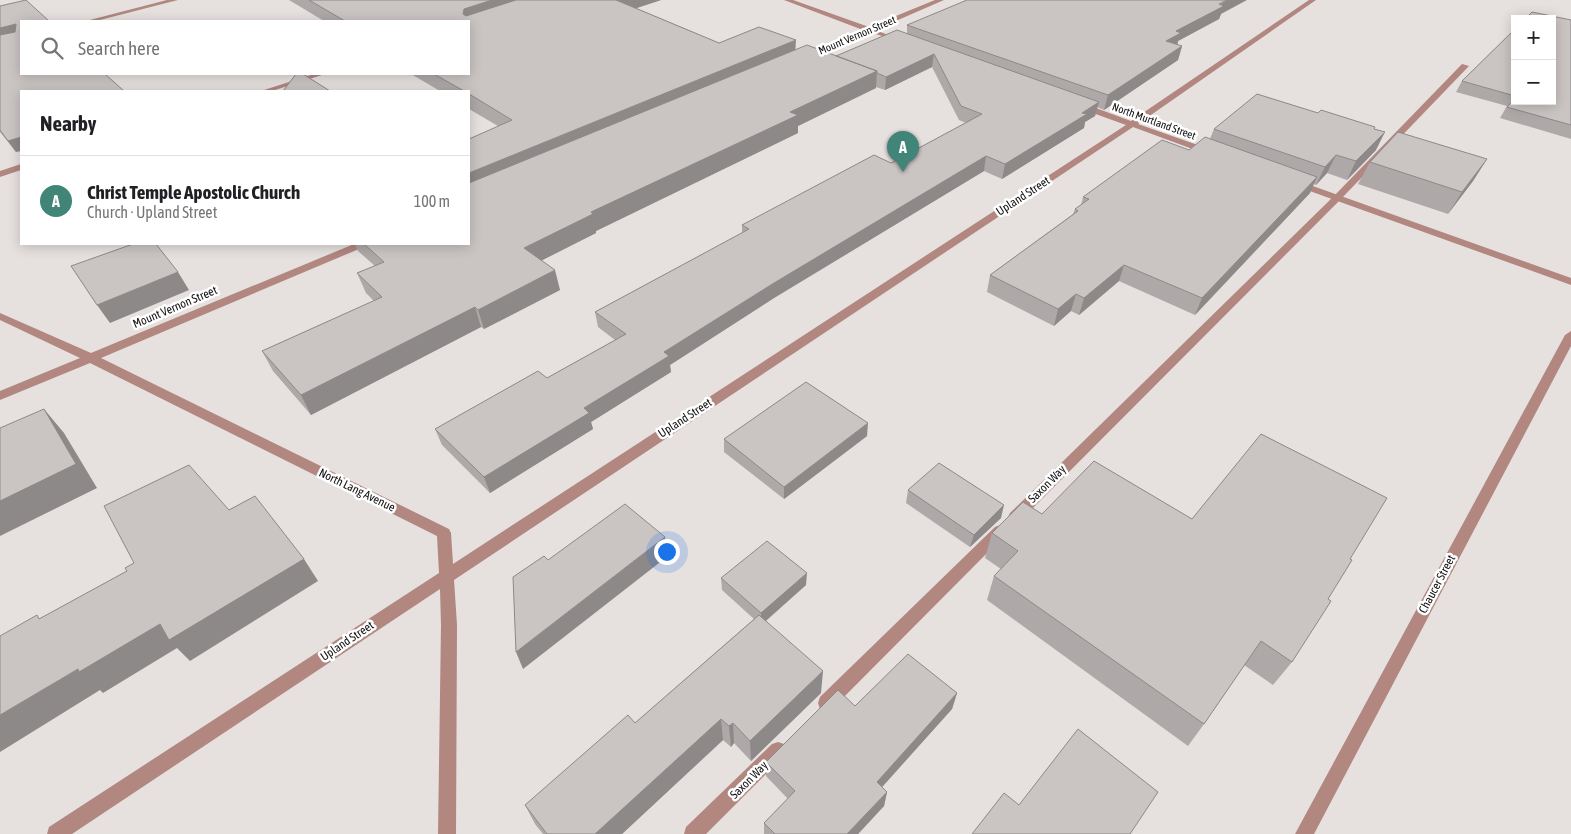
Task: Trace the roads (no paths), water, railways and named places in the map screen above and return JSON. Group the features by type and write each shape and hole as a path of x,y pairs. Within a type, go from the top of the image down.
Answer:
{"street":[{"path":"93,20 175,0"},
{"path":"787,0 910,45"},
{"name":"Mount Vernon Street","path":"799,59 941,0"},
{"name":"Upland Street","path":"56,834 1132,124 1313,0"},
{"name":"Saxon Way","path":"814,715 1338,198 1465,66"},
{"path":"268,90 318,75"},
{"name":"North Murtland Street","path":"1069,102 1220,156"},
{"path":"0,174 20,168"},
{"path":"1283,179 1571,282"},
{"name":"Mount Vernon Street","path":"0,396 360,245"},
{"name":"North Lang Avenue","path":"0,316 91,358 444,533 449,639 447,834"},
{"name":"Chaucer Street","path":"1304,834 1571,335"},
{"name":"Saxon Way","path":"693,834 786,743"}],"place":[{"name":"Christ Temple Apostolic Church","path":"903,172"}]}
